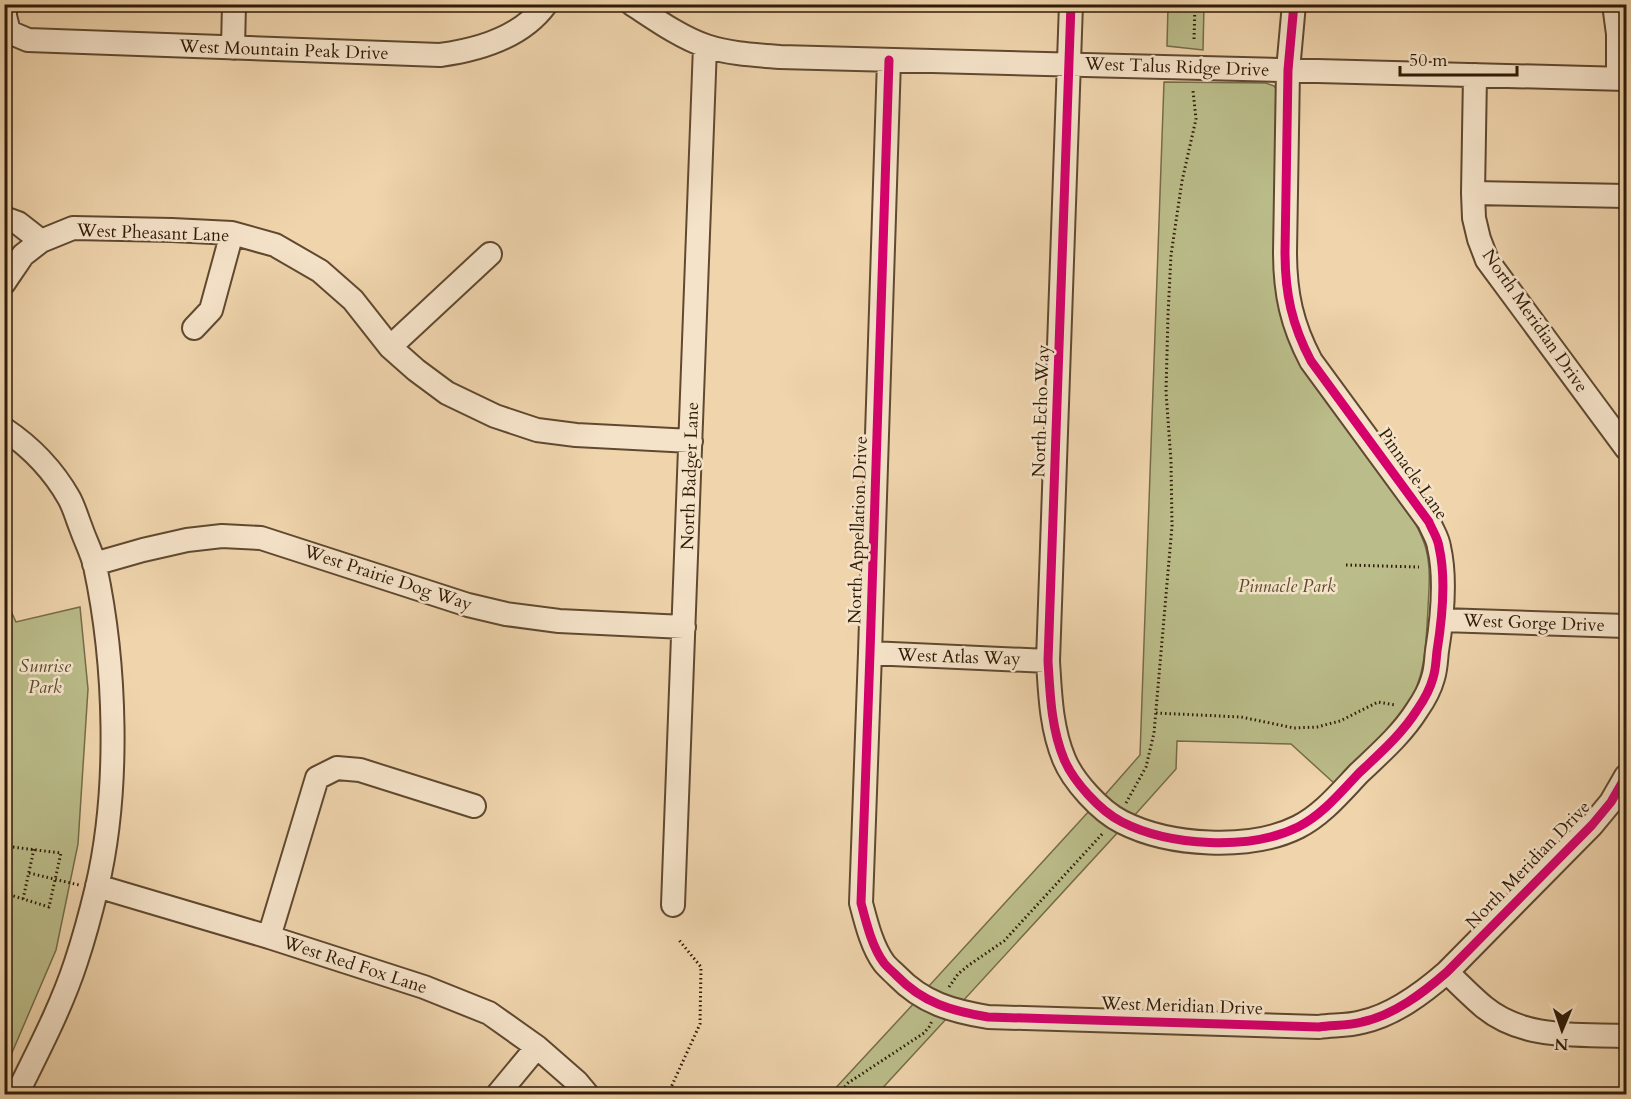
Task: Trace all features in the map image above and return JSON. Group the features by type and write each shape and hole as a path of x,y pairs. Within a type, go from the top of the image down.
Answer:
{"street":[{"name":"West Mountain Peak Drive","path":"5,4 9,33 28,40 429,55 463,52 487,45 518,30 546,4"},
{"path":"233,48 234,4"},
{"name":"West Talus Ridge Drive","path":"632,4 685,37 705,46 736,53 780,57 1622,78"},
{"name":"North Echo Way","path":"1071,4 1048,661 1051,706 1064,760 1081,785 1107,811"},
{"name":"Pinnacle Lane","path":"1107,811 1146,832 1174,838 1208,842 1249,841 1275,837 1320,813 1392,740 1416,712 1434,676 1442,620 1442,573 1439,546 1429,522 1311,361 1300,340 1285,283 1288,70 1294,4"},
{"path":"1614,4 1622,78"},
{"name":"North Badger Lane","path":"673,905 705,46"},
{"name":"North Appellation Drive","path":"888,60 861,903 869,933 884,963 907,986"},
{"name":"North Meridian Drive","path":"1475,75 1474,218 1487,260 1622,435"},
{"path":"1473,193 1626,196"},
{"path":"4,218 18,223 32,248 6,278"},
{"name":"West Pheasant Lane","path":"32,248 73,228 232,233 275,245 320,271 353,300 390,347 416,370 447,393 495,416 537,430 576,435 691,441"},
{"path":"194,328 211,310 232,233"},
{"path":"390,347 490,254"},
{"path":"4,429 23,441 48,467 69,499 94,564 106,636 111,687 112,772 105,840 88,886 76,961 54,1018 16,1095"},
{"name":"West Prairie Dog Way","path":"94,564 187,540 222,536 261,538 468,605 506,614 558,621 684,627"},
{"name":"West Gorge Drive","path":"1442,620 1626,626"},
{"name":"West Atlas Way","path":"870,653 1048,661"},
{"path":"269,937 317,778 337,768 360,770 474,806"},
{"name":"North Meridian Drive","path":"1447,972 1592,825 1611,802 1626,776"},
{"name":"West Red Fox Lane","path":"88,886 269,937 424,987 489,1013 537,1047 577,1082 587,1095"},
{"path":"1447,972 1485,1008 1524,1029 1542,1033 1626,1036"},
{"name":"West Meridian Drive","path":"907,986 935,1004 966,1014 988,1017 1319,1027 1362,1023 1386,1014 1424,992 1447,972"},
{"path":"498,1095 537,1047"}],"path":[{"path":"1194,39 1195,4"},
{"path":"949,987 958,974 1004,941 1107,811 1146,767 1154,733 1172,526 1171,461 1166,392 1171,267 1182,181 1196,119 1193,91"},
{"path":"1346,565 1419,567"},
{"path":"1156,713 1241,717 1294,728 1317,727 1340,721 1378,702 1395,705"},
{"path":"4,846 61,853 49,907 4,893"},
{"path":"23,899 34,849"},
{"path":"29,873 88,886"},
{"path":"668,1095 700,1024 701,967 678,940"},
{"path":"840,1095 848,1083 924,1033 932,1021"}],"green space":[{"path":"1168,5 1204,5 1203,50 1167,46"},
{"name":"Pinnacle Park","path":"1164,82 1266,83 1274,86 1280,93 1282,304 1416,525 1428,556 1429,593 1424,659 1413,695 1391,727 1335,784 1291,744 1177,741 1176,769 1133,817 1104,796 1140,755"},
{"name":"Sunrise Park","path":"5,598 16,622 80,607 88,689 78,844 56,950 5,1069"},
{"path":"1090,810 1119,831 962,1002 943,996 928,987"},
{"path":"917,1000 948,1017 877,1094 830,1094"}],"cycle path":[{"path":"1071,4 1048,661 1054,723 1068,768 1088,795 1105,811 1141,830 1163,836 1210,842 1257,840 1279,835 1307,822 1330,803 1397,735 1422,702 1434,675 1440,626 1442,572 1435,534 1429,522 1311,361 1294,322 1286,282 1285,252 1288,70 1294,4"},
{"path":"889,60 861,903 873,942 880,957 889,968 917,993 928,999 950,1009 988,1017 1319,1027 1374,1019 1408,1002 1447,972 1592,825 1611,802 1626,776"}]}
